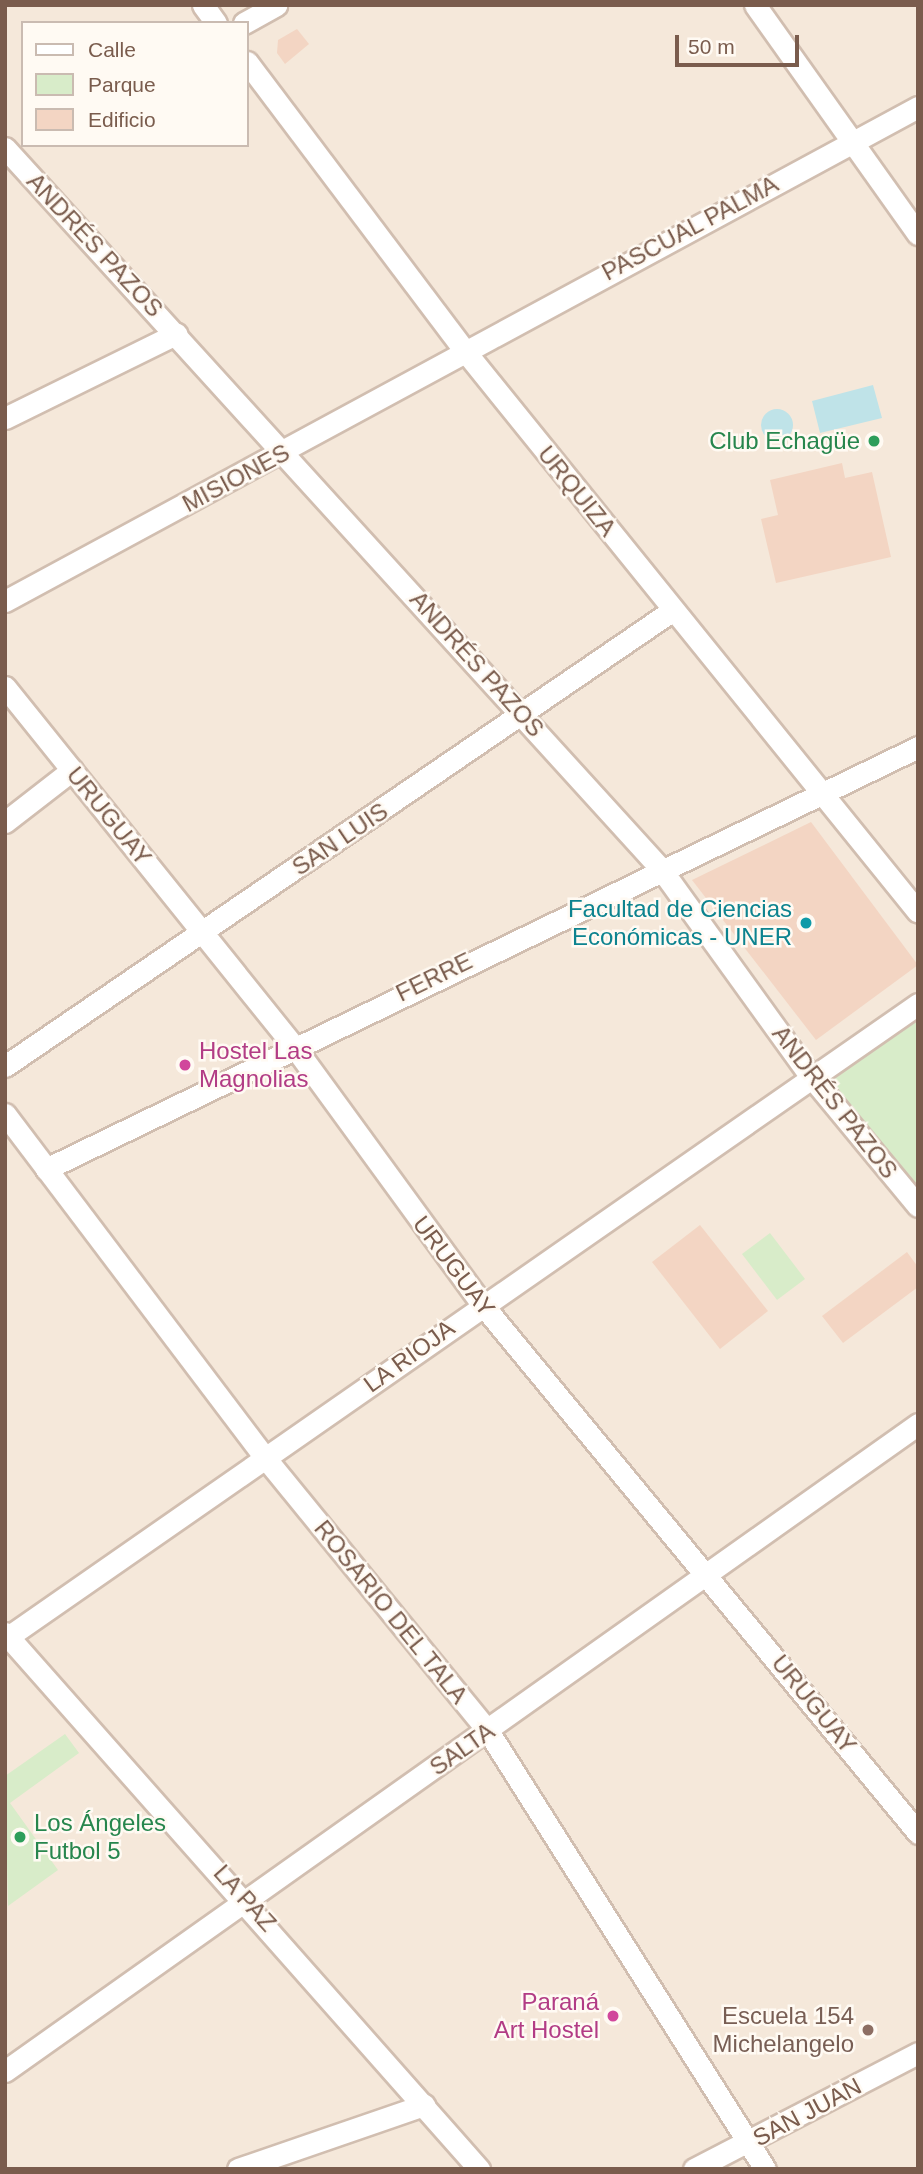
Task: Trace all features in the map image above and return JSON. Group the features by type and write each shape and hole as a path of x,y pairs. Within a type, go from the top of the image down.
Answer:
{"street":[{"path":"203,5 215,21"},
{"path":"248,21 276,5"},
{"path":"755,5 855,140 918,234"},
{"name":"URQUIZA","path":"248,63 464,350 673,610 826,792 918,912"},
{"name":"PASCUAL PALMA","path":"464,350 918,107"},
{"name":"ANDRÉS PAZOS","path":"10,149 661,869 812,1078 918,1206"},
{"path":"5,418 176,334"},
{"name":"MISIONES","path":"5,601 285,453 464,350"},
{"name":"SAN LUIS","path":"5,1066 673,610"},
{"name":"URUGUAY","path":"5,687 293,1045 481,1303 709,1573 918,1833"},
{"name":"FERRE","path":"46,1169 293,1045 918,747"},
{"path":"5,822 72,770"},
{"name":"LA RIOJA","path":"6,1636 267,1460 481,1303 918,1004"},
{"name":"ROSARIO DEL TALA","path":"5,1114 267,1460 488,1731 765,2169"},
{"name":"SALTA","path":"5,2071 918,1424"},
{"name":"LA PAZ","path":"6,1636 247,1900 479,2169"},
{"name":"SAN JUAN","path":"694,2169 750,2143 918,2053"},
{"path":"238,2169 424,2105"}],"shaded area":[{"path":"5,5 918,5 918,2169 5,2169"}],"green space":[{"path":"918,1016 918,1191 825,1080"},
{"path":"770,1233 805,1279 777,1300 742,1254"},
{"name":"Los Ángeles Futbol 5","path":"65,1734 79,1753 10,1803 58,1870 8,1906 5,1776"}],"water":[{"path":"873,385 882,418 820,433 812,401"},
{"path":"777,409 788,414 793,425 788,436 777,441 766,436 761,425 766,414"}],"building":[{"path":"297,29 309,44 285,64 277,53 278,40"},
{"path":"842,463 845,478 872,472 891,557 776,583 761,519 778,515 770,480"},
{"name":"Facultad de Ciencias Económicas - UNER","path":"811,822 918,965 816,1040 692,880"},
{"path":"700,1225 768,1311 720,1349 652,1262"},
{"path":"907,1252 918,1267 918,1287 843,1343 822,1316"}],"place":[{"name":"Club Echagüe","path":"874,441"},
{"name":"Facultad de Ciencias Económicas - UNER","path":"806,923"},
{"name":"Hostel Las Magnolias","path":"185,1065"},
{"name":"Los Ángeles Futbol 5","path":"20,1837"},
{"name":"Paraná Art Hostel","path":"613,2016"},
{"name":"Escuela 154 Michelangelo","path":"868,2030"}]}
